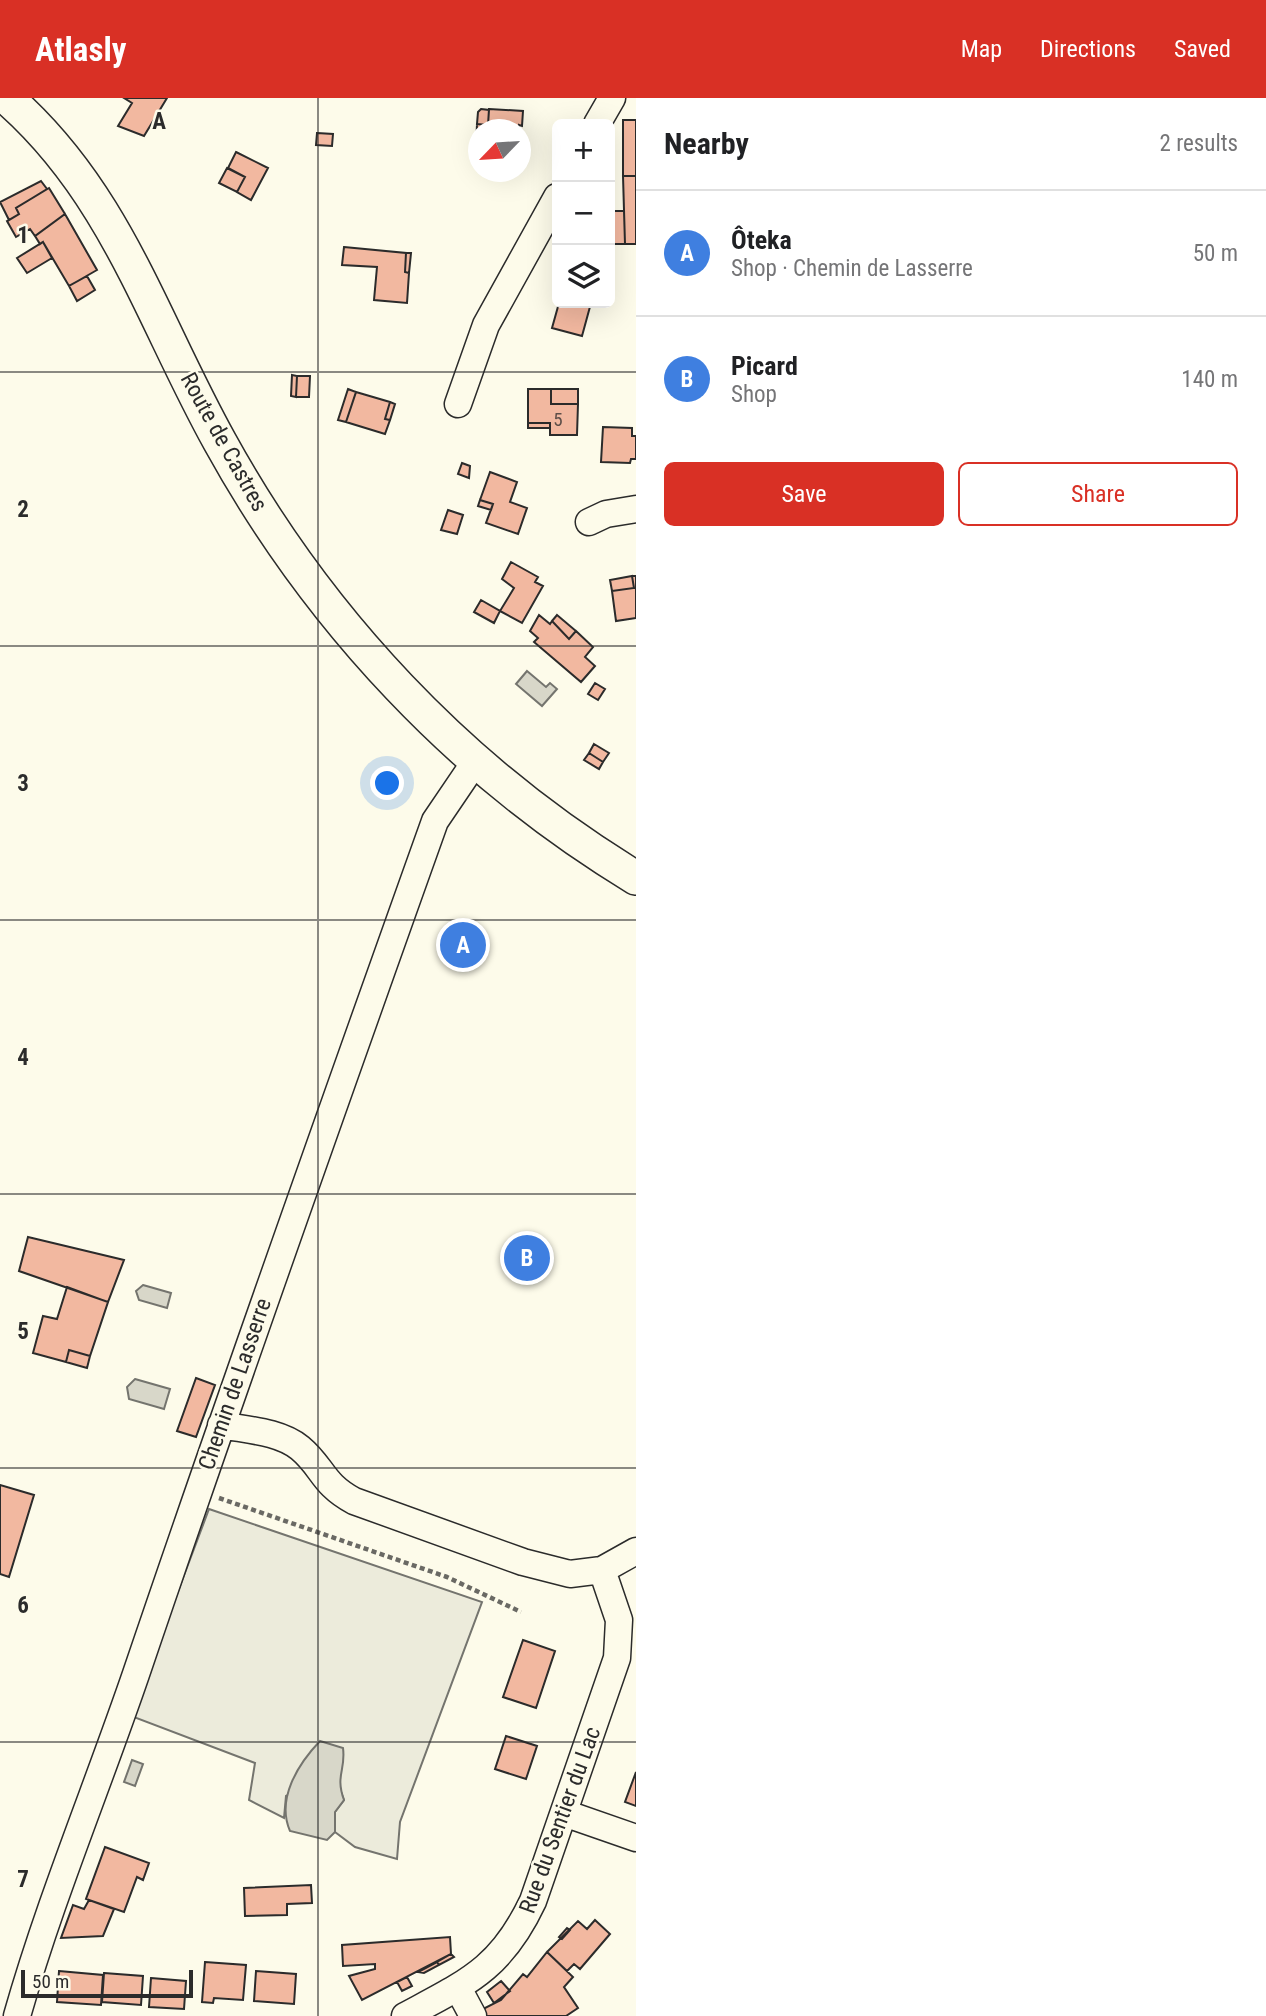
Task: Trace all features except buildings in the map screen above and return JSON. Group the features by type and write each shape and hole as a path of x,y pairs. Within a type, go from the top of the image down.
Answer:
{"main road":[{"name":"Route de Castres","path":"7,98 57,149 94,196 125,251 221,445 282,541 382,668 475,762 555,826 636,878"}],"street":[{"path":"600,119 612,98"},
{"path":"458,404 486,325 552,206"},
{"path":"589,523 606,514 636,509"},
{"name":"Chemin de Lasserre","path":"17,2016 39,1938 94,1797 221,1425 435,821 475,762"},
{"path":"221,1425 276,1435 298,1446 328,1484 354,1502 549,1570 570,1574 602,1570 636,1551"},
{"name":"Rue du Sentier du Lac","path":"405,2016 458,1988 495,1961 519,1930 533,1901 617,1658 619,1620 602,1570"},
{"path":"564,1813 636,1838"},
{"path":"458,1988 473,2016"}],"path":[{"path":"198,1491 447,1577 521,1612"}],"shaded area":[{"path":"527,671 546,687 550,683 557,689 542,706 516,684"},
{"path":"143,1285 171,1293 167,1308 139,1300 136,1291"},
{"path":"135,1379 170,1389 164,1409 129,1399 127,1387"},
{"path":"209,1509 482,1602 400,1822 397,1859 355,1847 335,1832 335,1812 344,1800 339,1786 339,1771 286,1796 284,1818 249,1800 255,1763 131,1716"},
{"path":"320,1741 343,1748 344,1756 340,1784 344,1800 335,1812 335,1832 327,1840 290,1831 286,1819 288,1795 297,1771"},
{"path":"132,1760 143,1764 135,1786 124,1782"}],"place":[{"name":"Ôteka","path":"463,945"},
{"name":"Picard","path":"527,1258"}]}
